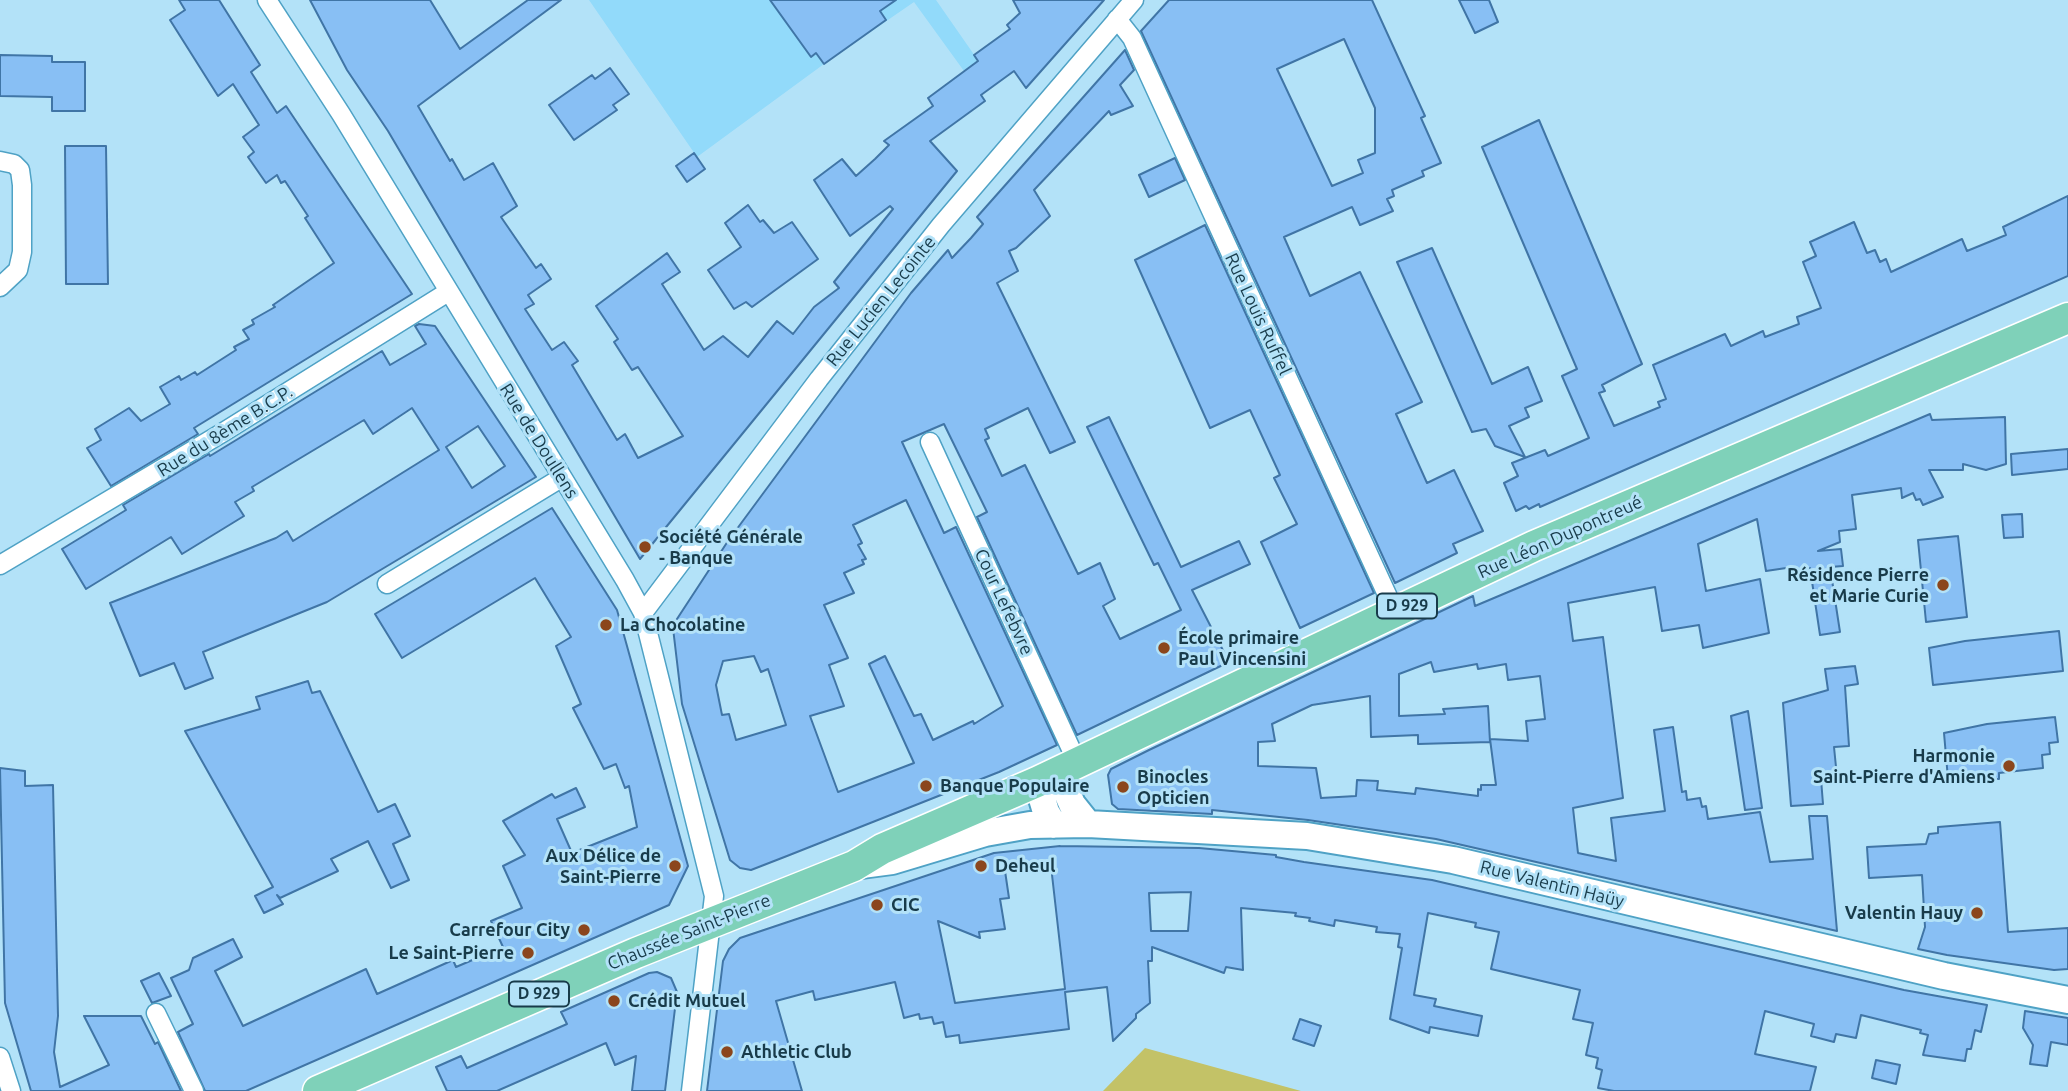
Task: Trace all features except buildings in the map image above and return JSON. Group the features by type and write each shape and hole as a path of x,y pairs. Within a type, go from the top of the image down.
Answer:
{"main road":[{"name":"Rue Léon Dupontreué","path":"1057,772 1534,546 2068,318"},
{"name":"Chaussée Saint-Pierre","path":"318,1091 636,953 854,866 882,849 1057,772"}],"street":[{"name":"Rue de Doullens","path":"267,0 341,114 643,613 714,896 691,1091"},
{"name":"Rue Lucien Lecointe","path":"643,613 726,500 892,287 949,216 1134,0"},
{"name":"Rue Louis Ruffel","path":"1117,19 1132,38 1395,612"},
{"path":"0,161 14,164 20,170 22,185 22,252 18,270 0,287"},
{"name":"Rue du 8ème B.C.P.","path":"0,565 222,433 448,292"},
{"name":"Cour Lefebvre","path":"930,442 1057,772"},
{"path":"387,584 561,478"},
{"path":"1057,772 1072,804 1088,824"},
{"path":"1054,825 1042,802 1057,772"},
{"name":"D 929","path":"854,866 892,862 985,833 1017,827 1088,824"},
{"name":"Rue Valentin Haüy","path":"1088,824 1307,836 1441,857 1930,973 2068,1000"},
{"path":"156,1013 194,1091"},
{"path":"0,1057 11,1091"}],"shaded area":[{"path":"589,0 936,0 991,79 977,89 914,2 697,157"},
{"path":"1145,1048 1301,1091 1103,1091"}],"place":[{"name":"Société Générale - Banque","path":"645,547"},
{"name":"Résidence Pierre et Marie Curie","path":"1943,585"},
{"name":"La Chocolatine","path":"606,625"},
{"name":"École primaire Paul Vincensini","path":"1164,648"},
{"name":"Harmonie Saint-Pierre d'Amiens","path":"2009,766"},
{"name":"Banque Populaire","path":"926,786"},
{"name":"Binocles Opticien","path":"1123,787"},
{"name":"Aux Délice de Saint-Pierre","path":"675,866"},
{"name":"Deheul","path":"981,866"},
{"name":"CIC","path":"877,905"},
{"name":"Valentin Hauy","path":"1977,913"},
{"name":"Carrefour City","path":"584,930"},
{"name":"Le Saint-Pierre","path":"528,953"},
{"name":"Crédit Mutuel","path":"614,1001"},
{"name":"Athletic Club","path":"727,1052"}]}
